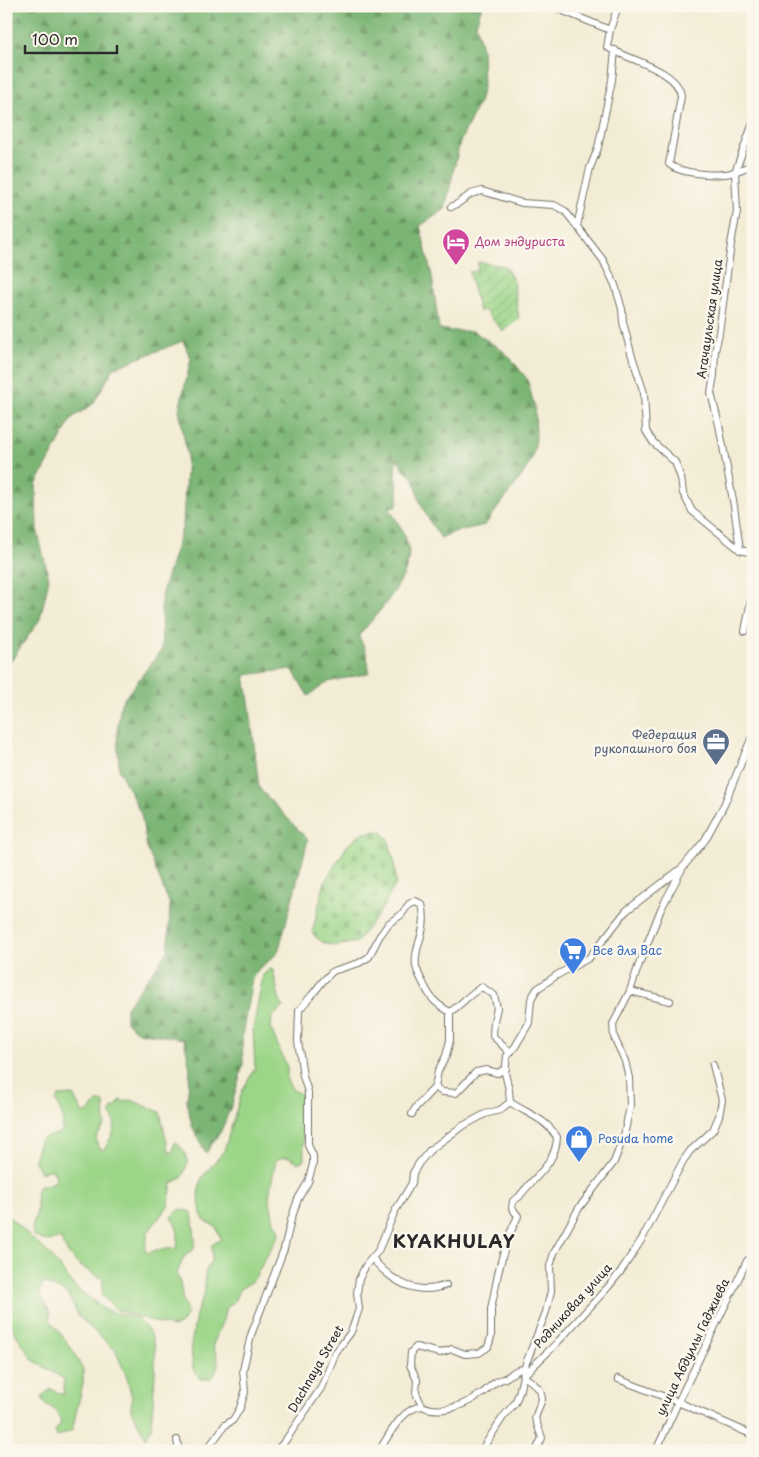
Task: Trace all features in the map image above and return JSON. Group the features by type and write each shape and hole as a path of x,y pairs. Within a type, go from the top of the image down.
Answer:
{"street":[{"path":"618,6 610,30 607,44 609,48 646,65 670,78 678,85 681,96 669,162 672,167 688,173 735,172 753,165"},
{"path":"561,10 610,30"},
{"path":"577,226 590,168 598,148 612,80 615,50"},
{"name":"Агачаульская улица","path":"740,550 732,492 711,393 715,351 737,212 735,172 753,123"},
{"path":"450,207 471,194 482,191 522,203 554,205 565,211 603,260 615,285 631,353 644,393 646,431 653,442 675,462 681,478 683,493 692,512 740,550 753,553"},
{"path":"745,631 753,590"},
{"path":"481,1451 520,1393 524,1372 546,1312 550,1291 550,1266 554,1253 579,1208 614,1162 624,1136 630,1106 630,1078 626,1061 612,1030 615,1019 630,991 661,909 683,868 710,831 724,805 753,734"},
{"path":"422,1406 416,1393 416,1380 410,1365 411,1352 416,1347 440,1353 452,1349 465,1354 479,1353 488,1347 491,1337 491,1309 499,1269 507,1240 518,1216 512,1208 513,1201 519,1197 546,1167 556,1146 557,1137 544,1122 510,1102 506,1068 507,1056 529,1023 531,999 537,990 557,975 589,958 626,911 683,868"},
{"path":"206,1451 225,1425 233,1420 240,1408 245,1392 243,1370 251,1335 284,1249 298,1199 308,1182 313,1164 313,1156 308,1145 308,1092 303,1076 298,1041 299,1010 322,981 333,971 359,963 369,957 379,937 389,923 401,915 408,904 415,901 422,904 425,924 416,967 433,1001 450,1012"},
{"path":"450,1012 463,1003 469,994 482,987 494,995 498,1008 494,1020 493,1036 510,1053"},
{"path":"630,991 670,1001"},
{"path":"412,1114 435,1087 438,1071 446,1056 450,1040 450,1012"},
{"name":"Родниковая улица","path":"524,1372 554,1346 609,1286 642,1240 683,1161 690,1151 714,1130 722,1100 719,1081 713,1065"},
{"path":"435,1087 442,1092 456,1093 476,1072 486,1070 498,1073 506,1068"},
{"name":"Dachnaya Street","path":"276,1451 285,1441 320,1388 336,1352 351,1332 359,1309 359,1279 366,1265 378,1251 395,1211 412,1183 416,1168 430,1150 472,1120 500,1110 510,1102"},
{"name":"улица Абдуллы Гаджиева","path":"656,1451 747,1261 753,1255"},
{"path":"372,1258 391,1278 405,1285 426,1290 446,1285"},
{"path":"379,1451 405,1413 415,1406 440,1411 451,1409 482,1394 494,1382 506,1378 512,1372 519,1369 540,1390 542,1399 535,1418 542,1438 536,1451"},
{"path":"618,1379 678,1402 753,1435"},
{"path":"177,1440 179,1451"}],"green space":[{"path":"6,6 482,6 476,24 482,49 483,87 479,102 460,142 445,209 420,226 432,276 439,329 473,331 502,350 527,379 535,408 536,439 532,459 485,525 454,532 441,538 420,502 414,479 404,470 397,458 395,470 398,501 396,507 389,508 405,536 409,558 400,582 384,606 359,636 367,654 369,673 328,682 308,696 292,669 245,675 259,788 308,840 279,949 255,973 252,979 242,1036 243,1065 232,1104 221,1131 206,1153 192,1126 187,1101 190,1069 184,1039 138,1032 126,1022 126,1007 168,951 170,905 147,848 141,814 119,770 117,731 121,703 162,649 161,596 183,525 187,455 179,410 191,359 183,341 114,368 93,404 72,418 36,485 37,529 49,579 40,619 13,658 6,664"},
{"path":"478,262 505,266 513,280 519,319 503,331 484,310 479,312 469,272 477,271"},
{"path":"381,831 388,838 394,860 396,883 384,906 357,942 333,945 323,942 312,933 325,881 347,846 362,833"},
{"path":"270,969 273,970 279,998 283,1007 272,1017 271,1029 287,1067 287,1081 293,1090 302,1095 304,1160 298,1163 293,1159 282,1157 276,1160 269,1196 274,1222 279,1228 279,1234 253,1281 240,1289 234,1301 225,1310 213,1345 218,1362 217,1370 211,1379 200,1379 193,1369 191,1346 196,1314 205,1292 205,1273 212,1258 212,1245 221,1239 216,1227 204,1220 198,1195 201,1179 224,1151 242,1091 255,1068 253,1030 263,975"},
{"path":"73,1095 83,1114 90,1111 97,1102 104,1102 105,1125 96,1138 98,1148 104,1150 112,1136 114,1123 110,1113 112,1108 115,1108 121,1099 122,1102 131,1100 160,1112 169,1152 173,1152 175,1141 184,1151 188,1162 182,1178 172,1183 168,1206 148,1232 145,1250 148,1253 156,1250 177,1248 178,1232 172,1216 179,1209 192,1212 195,1239 194,1249 184,1257 177,1273 187,1312 180,1325 171,1327 117,1310 102,1296 103,1279 77,1263 64,1247 60,1238 46,1241 33,1235 32,1226 37,1212 36,1195 38,1187 55,1182 56,1177 52,1169 40,1173 34,1159 41,1139 62,1132 63,1118 56,1101 59,1096"},
{"path":"6,1214 50,1255 75,1287 105,1310 137,1318 151,1334 155,1347 155,1374 151,1428 146,1438 131,1410 132,1398 127,1377 115,1350 79,1317 67,1293 44,1283 39,1292 50,1312 50,1320 72,1349 83,1370 83,1384 72,1430 57,1437 55,1431 61,1423 59,1416 44,1403 42,1396 51,1389 64,1395 64,1379 33,1360 6,1319"}],"place":[{"name":"Дом эндуриста","path":"456,266"},
{"name":"Федерация рукопашного боя","path":"716,766"},
{"name":"Все для Вас","path":"573,975"},
{"name":"Posuda home","path":"579,1163"}],"district":[{"name":"KYAKHULAY","path":"454,1242"}]}
